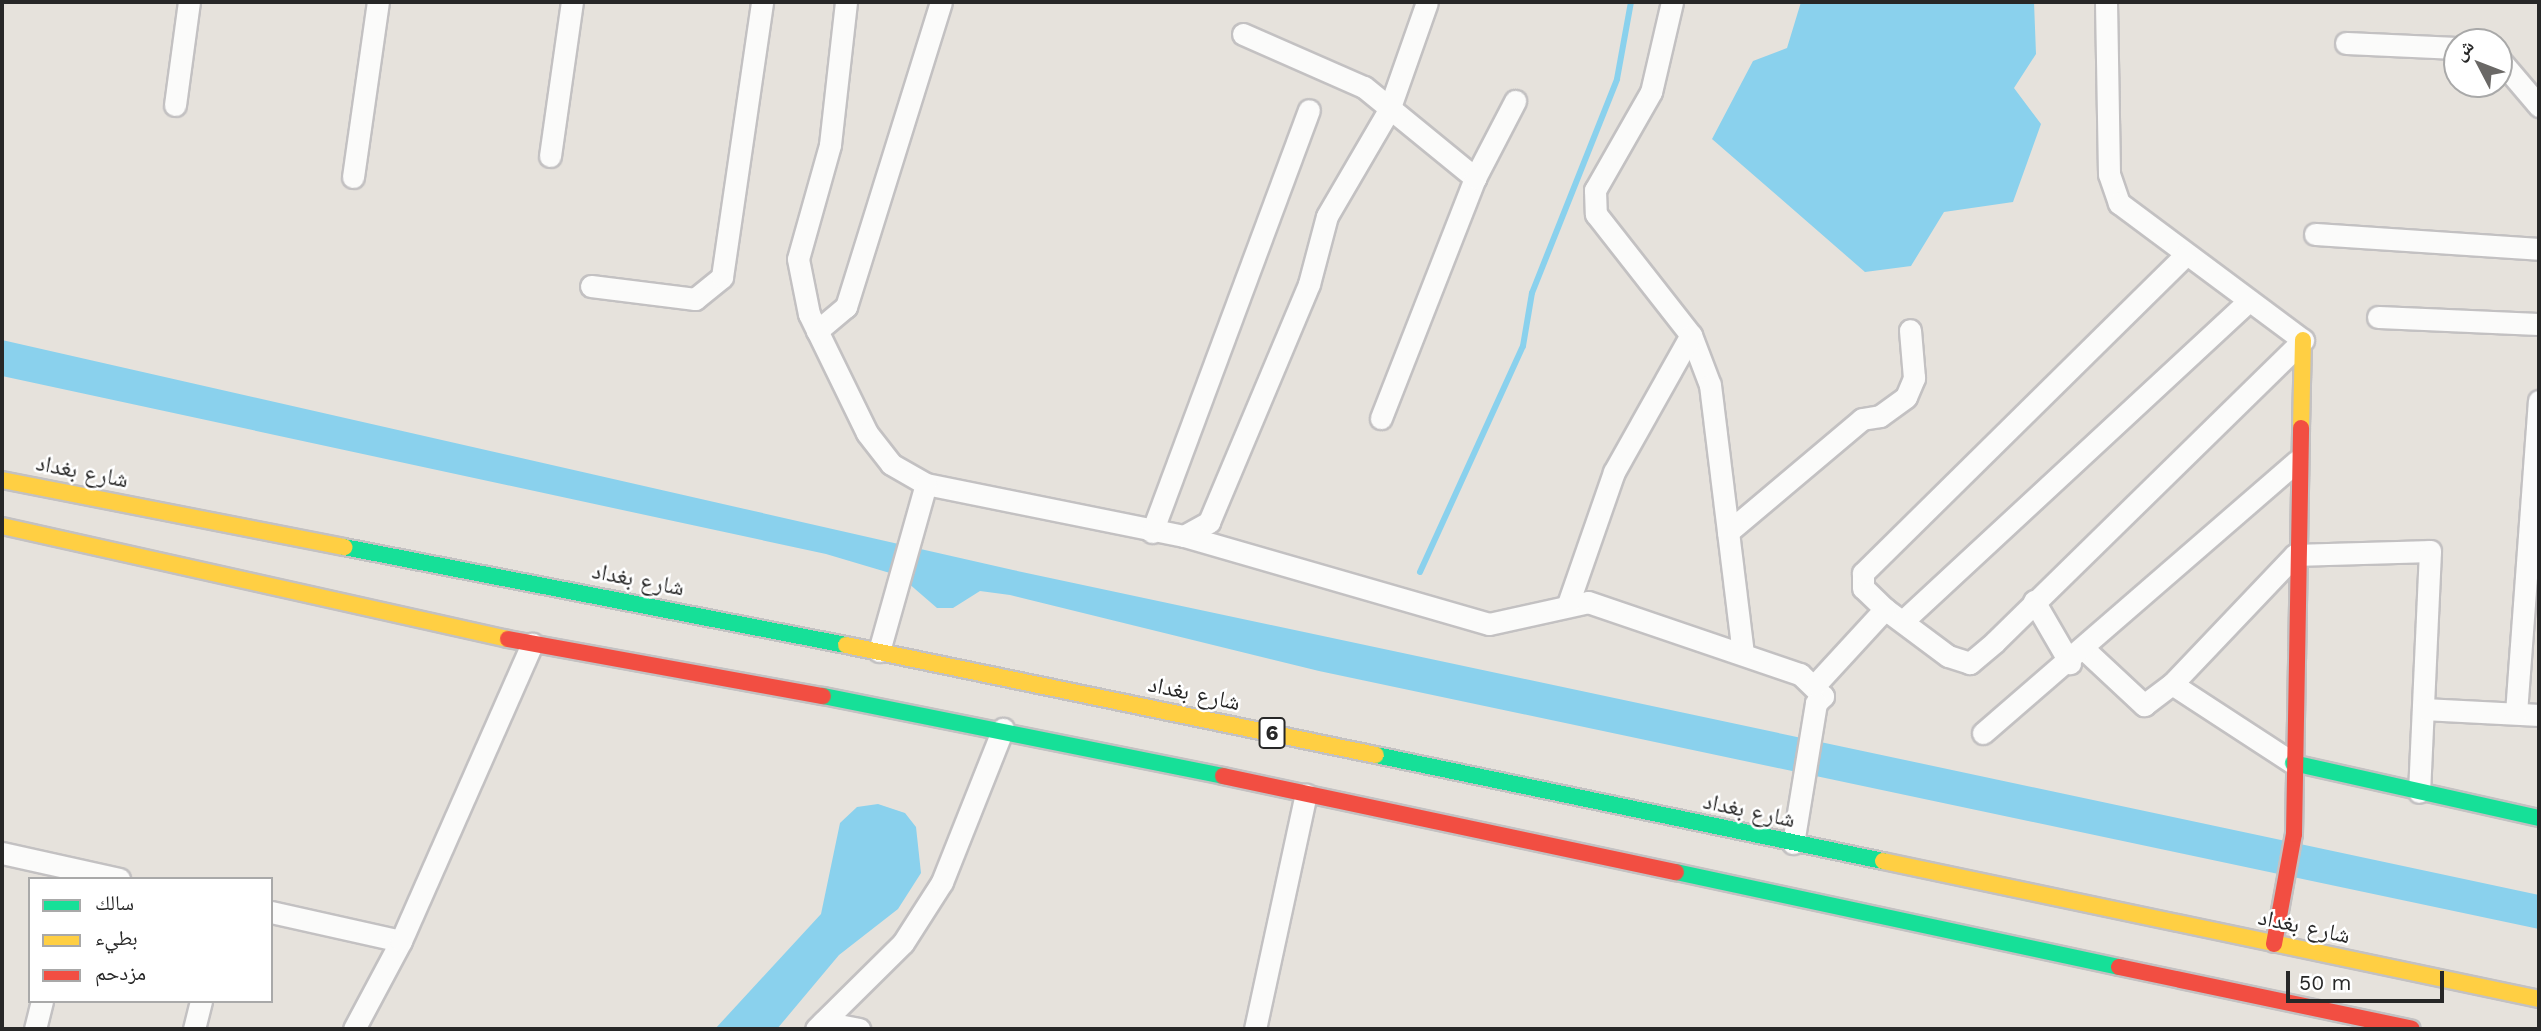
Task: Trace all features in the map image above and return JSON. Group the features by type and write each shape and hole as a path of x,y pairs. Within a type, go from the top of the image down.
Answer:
{"main road":[{"path":"2274,944 2294,834 2292,763 2295,555 2303,340"},
{"name":"شارع بغداد","path":"2,480 879,650 2539,999"},
{"name":"6","path":"2,526 532,645 1003,729 2379,1026 2412,1029"},
{"path":"2292,763 2539,818"}],"street":[{"path":"175,105 189,2"},
{"path":"353,177 378,2"},
{"path":"550,156 572,2"},
{"path":"591,286 695,299 722,276 762,2"},
{"path":"846,2 830,145 799,259 803,296 817,331 878,449 926,484 1152,532 1184,536 1489,624 1525,621 1568,604 1588,602 1743,653 1816,694"},
{"path":"817,331 846,307 941,2"},
{"path":"1184,536 1209,522 1309,284 1327,216 1389,110 1427,2"},
{"path":"1672,2 1651,92 1595,190 1596,214 1691,335 1710,385 1743,653"},
{"path":"2106,2 2109,174 2119,203 2186,256 2303,340 1970,663 1948,656 1863,588 1863,573 2186,256"},
{"path":"1243,34 1364,87 1475,178"},
{"path":"2346,43 2443,47"},
{"path":"2513,75 2539,106"},
{"path":"1381,418 1475,178 1515,101"},
{"path":"1152,532 1309,110"},
{"path":"2315,234 2539,249"},
{"path":"1793,843 1816,694 1894,615 2248,302"},
{"path":"2378,317 2539,324"},
{"path":"1728,532 1862,419 1880,416 1906,397 1914,378 1910,330"},
{"path":"1568,604 1615,472 1691,335"},
{"path":"2516,713 2533,542 2539,402"},
{"path":"1983,733 2077,656 2297,461"},
{"path":"879,650 926,484"},
{"path":"2034,601 2077,656 2144,705 2172,684 2295,555 2430,551 2419,792"},
{"path":"354,1029 401,940 532,645"},
{"path":"2172,684 2292,763"},
{"path":"2424,709 2539,715"},
{"path":"819,1025 903,943 942,882 1003,729"},
{"path":"1255,1029 1306,794"},
{"path":"2,853 74,874 100,877"},
{"path":"273,912 401,940"},
{"path":"35,1029 42,1003"},
{"path":"194,1029 200,1003"},
{"path":"819,1025 859,1029"}],"water":[{"path":"1801,2 2034,2 2036,54 2014,88 2041,124 2013,202 1944,212 1911,266 1865,272 1712,139 1753,61 1787,48"},
{"path":"2,340 1013,570 2539,895 2539,929 1319,671 1010,595 980,591 953,608 937,608 900,576 826,554 2,376"},
{"path":"878,804 905,813 916,827 921,873 898,909 839,955 777,1029 715,1029 821,914 840,823 857,807"}],"waterway":[{"path":"1420,572 1523,346 1532,293 1617,79 1631,2"}],"traffic: fast":[{"path":"344,547 846,645"},
{"path":"823,696 1223,776"},
{"path":"1376,755 1883,861"},
{"path":"2293,763 2539,818"},
{"path":"1676,872 2119,967"}],"traffic: slow":[{"path":"2301,428 2303,340"},
{"path":"2,480 344,547"},
{"path":"2,526 508,639"},
{"path":"846,645 1376,755"},
{"path":"1883,861 2539,999"}],"traffic: jam":[{"path":"2274,944 2294,834 2301,428"},
{"path":"508,639 823,696"},
{"path":"1223,776 1676,872"},
{"path":"2119,967 2412,1029"}]}
